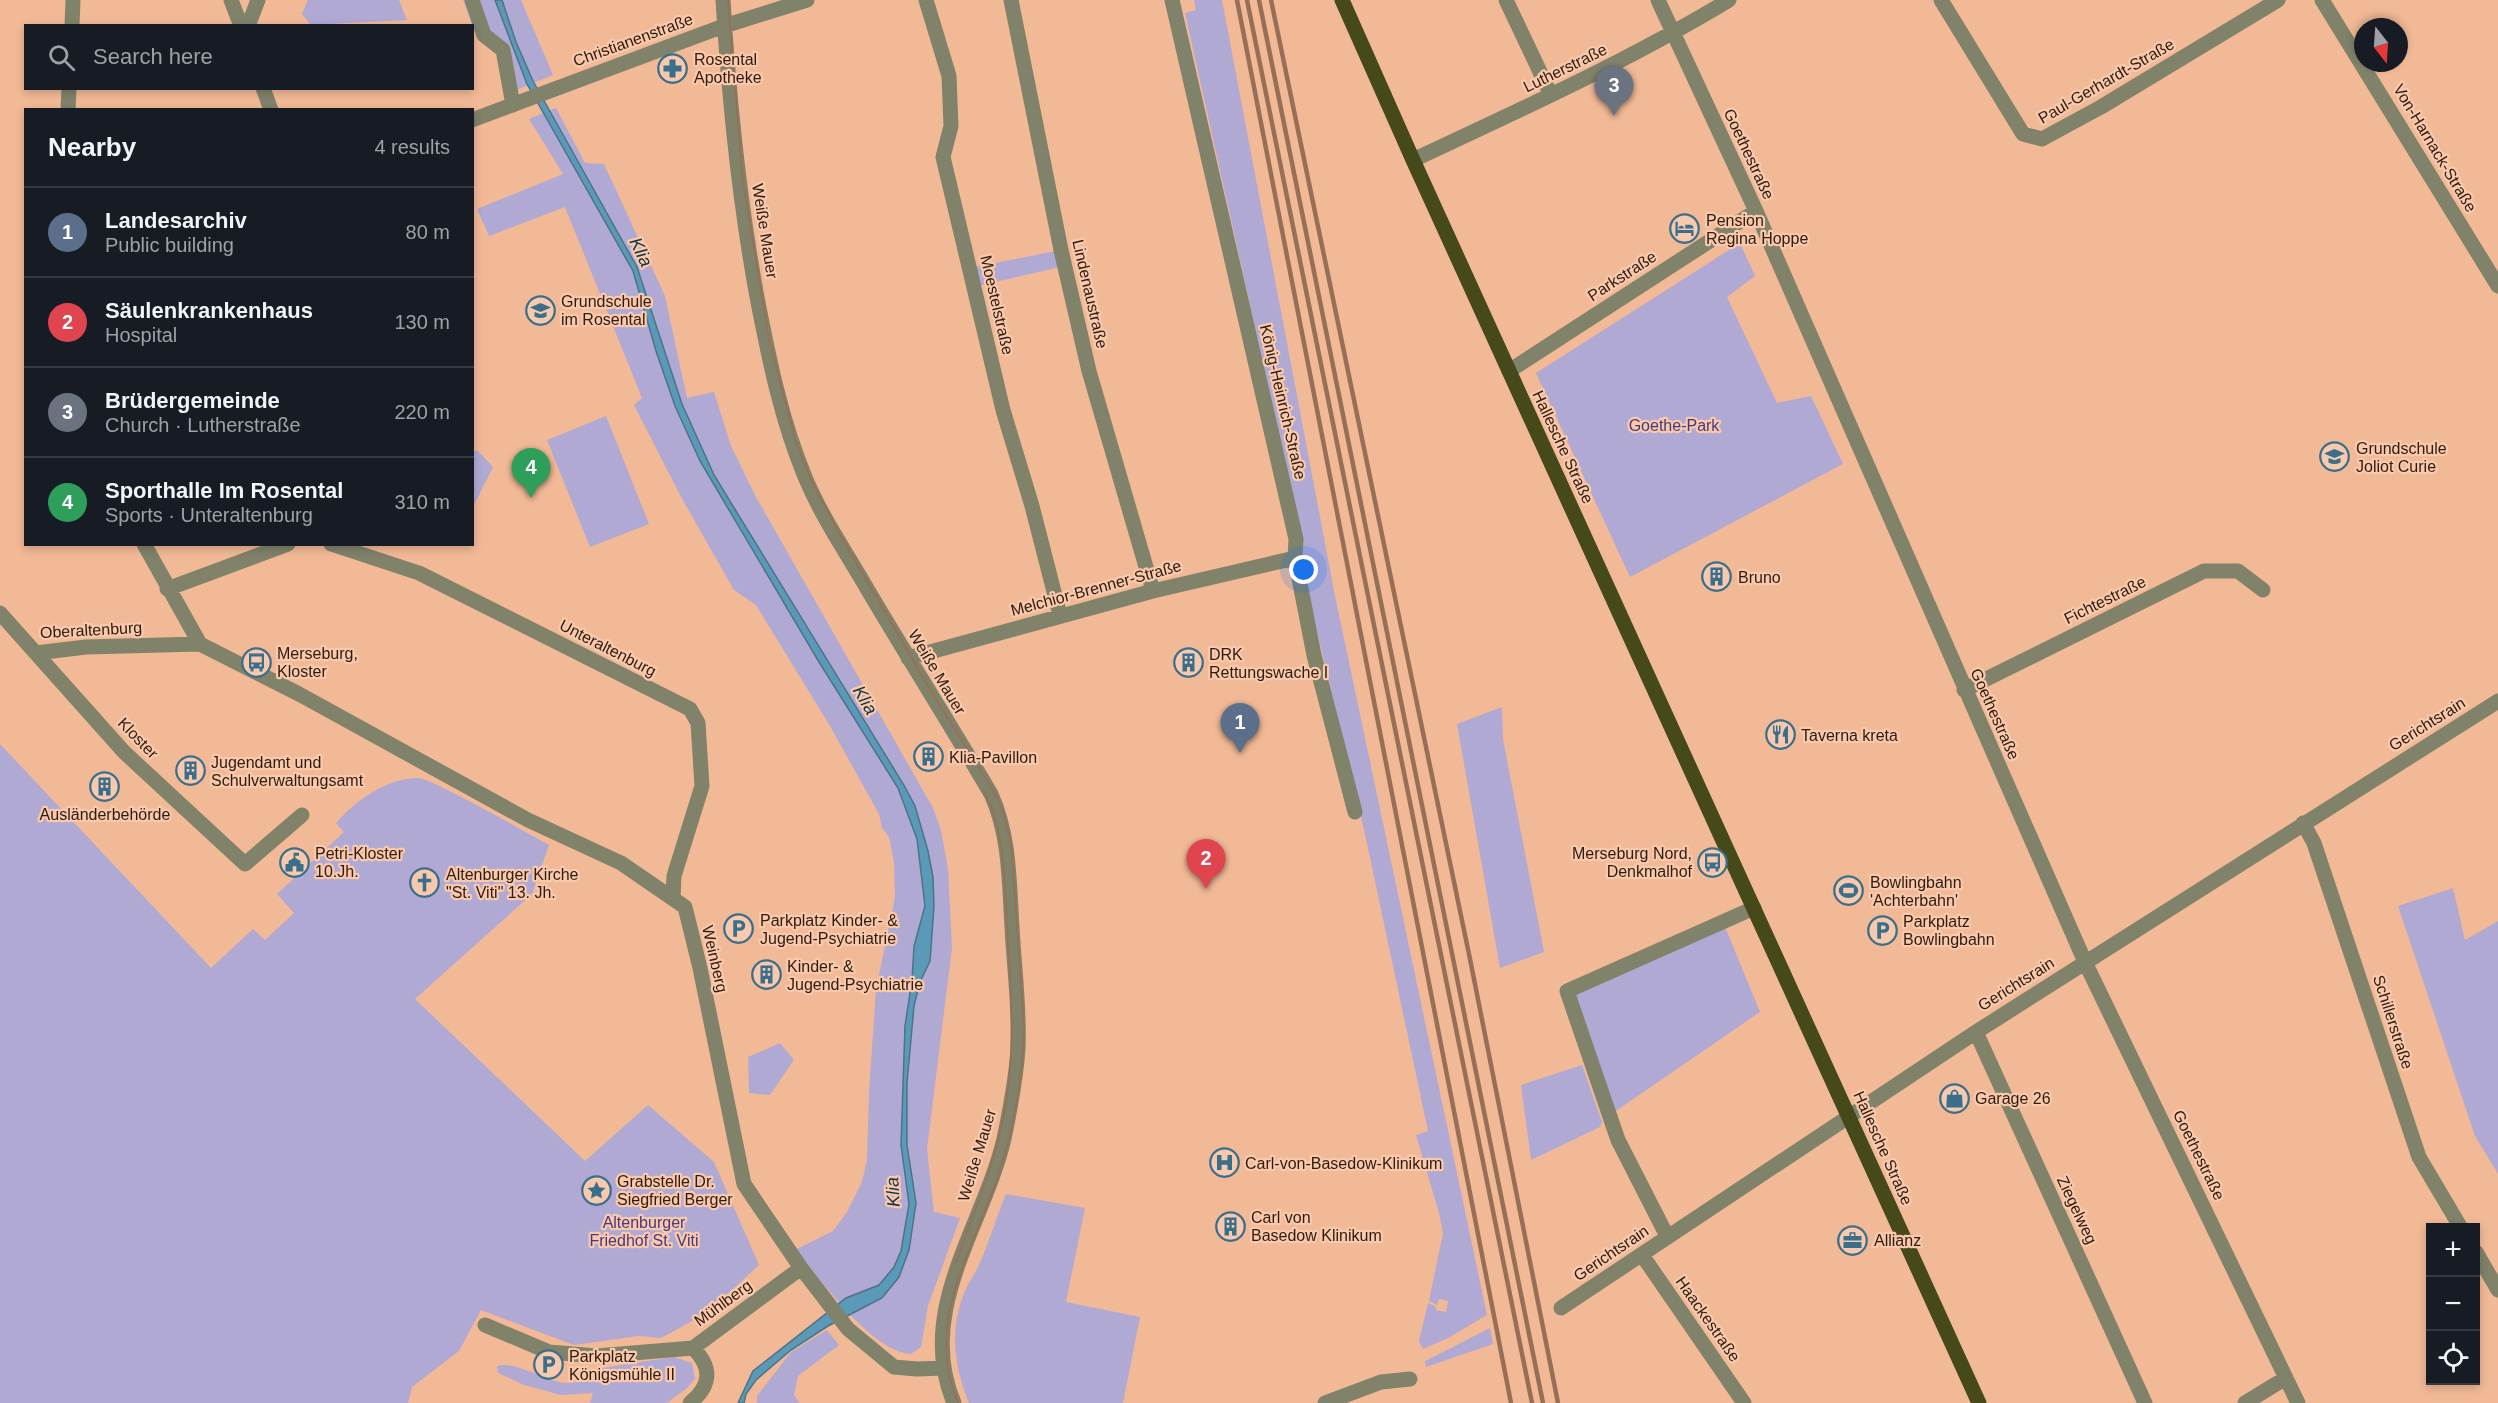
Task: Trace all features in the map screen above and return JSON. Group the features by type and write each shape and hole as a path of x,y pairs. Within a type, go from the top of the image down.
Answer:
{"main road":[{"name":"Hallesche Straße","path":"1342,0 1979,1403"}],"street":[{"path":"72,24 73,0"},
{"path":"231,0 240,24"},
{"path":"249,24 258,0"},
{"path":"472,0 484,35 503,50 517,103"},
{"name":"Weiße Mauer","path":"723,0 739,183 765,339 780,404 794,448 811,488 908,658 983,780 998,810 1006,844 1018,1027 1016,1074 1004,1140 943,1314 941,1352 943,1368 954,1403"},
{"name":"Christianenstraße","path":"474,119 725,26 807,0"},
{"name":"Moestelstraße","path":"926,0 949,76 951,126 943,157 1003,410 1032,506 1060,615"},
{"name":"Lindenaustraße","path":"1011,0 1064,266 1089,371 1153,591"},
{"name":"König-Heinrich-Straße","path":"1172,0 1296,539 1295,558 1314,655 1355,812"},
{"path":"1506,0 1551,95"},
{"name":"Goethestraße","path":"1658,0 1755,211 2085,962 2298,1403"},
{"name":"Lutherstraße","path":"1413,160 1673,34 1729,0"},
{"name":"Paul-Gerhardt-Straße","path":"1941,0 2023,134 2042,139 2278,0"},
{"name":"Von-Harnack-Straße","path":"2322,0 2498,286"},
{"path":"68,108 69,90"},
{"path":"264,90 270,108"},
{"name":"Parkstraße","path":"1509,371 1755,211"},
{"path":"145,546 167,589 200,644"},
{"path":"167,589 283,546"},
{"name":"Unteraltenburg","path":"337,546 418,573 690,710 698,723 702,786 674,876 673,898"},
{"name":"Melchior-Brenner-Straße","path":"908,658 1060,615 1295,558"},
{"name":"Fichtestraße","path":"1964,690 2204,571 2238,571 2263,590"},
{"name":"Oberaltenburg","path":"0,613 36,653 86,647 200,644"},
{"name":"Weinberg","path":"200,644 299,694 528,820 621,863 685,908 700,968 744,1184 801,1268 848,1329 894,1367 917,1370 943,1368"},
{"name":"Kloster","path":"36,653 124,752 245,864 302,815"},
{"name":"Gerichtsrain","path":"1561,1308 1849,1114 2498,701"},
{"name":"Schillerstraße","path":"2303,824 2314,843 2419,1157 2459,1223"},
{"path":"1666,1236 1618,1140 1567,991 1754,908"},
{"name":"Ziegelweg","path":"1976,1032 2145,1403"},
{"name":"Haackestraße","path":"1642,1255 1744,1403"},
{"path":"2480,1260 2498,1290"},
{"name":"Mühlberg","path":"485,1325 549,1352 597,1356 693,1348 801,1268"},
{"path":"690,1403 698,1396 705,1384 706,1367 704,1359 693,1348"},
{"path":"2246,1403 2286,1378"},
{"path":"1325,1403 1381,1382 1410,1379"}],"green space":[{"path":"308,0 399,0 407,20 310,24 302,14"},
{"path":"463,0 521,0 553,75 509,93 501,51 477,38 474,24 472,24"},
{"path":"1194,0 1222,0 1335,596 1487,1315 1448,1338 1423,1349 1419,1341 1428,1303 1436,1307 1436,1310 1446,1312 1448,1301 1439,1299 1437,1305 1429,1301 1443,1233 1416,1135 1428,1131 1365,834 1304,576 1301,534 1185,13 1196,10"},
{"path":"556,108 585,163 604,164 665,296 687,398 714,392 731,446 756,497 933,808 941,830 948,869 952,948 927,1149 934,1212 960,1218 928,1306 921,1347 911,1354 896,1350 864,1328 795,1250 833,1231 847,1212 862,1182 867,1160 876,989 895,897 894,862 889,837 882,828 879,814 830,726 756,605 734,590 680,495 634,405 642,398 565,207 489,236 477,209 563,174 529,119"},
{"name":"Goethe-Park","path":"1740,243 1755,276 1727,297 1777,403 1811,396 1843,464 1630,577 1536,373"},
{"path":"1061,250 1064,266 974,287 970,268"},
{"path":"606,416 649,524 590,547 547,440"},
{"path":"477,450 493,467 474,505 474,452"},
{"path":"1502,707 1503,739 1544,952 1500,968 1457,724"},
{"name":"Altenburger Friedhof St. Viti","path":"0,744 211,968 253,929 265,940 294,913 277,894 344,832 336,823 344,814 384,786 406,779 426,780 549,845 532,894 415,999 585,1161 648,1105 714,1162 759,1265 707,1313 661,1338 639,1336 574,1345 481,1310 459,1351 412,1387 408,1403 0,1403"},
{"path":"2453,888 2465,940 2498,921 2498,1174 2475,1136 2398,906"},
{"path":"1723,922 1760,1012 1610,1115 1567,991"},
{"path":"780,1043 794,1060 770,1095 749,1093 748,1057"},
{"path":"1582,1065 1602,1122 1600,1127 1531,1160 1521,1085"},
{"path":"1006,1194 1085,1208 1066,1302 1140,1317 1123,1403 969,1403 960,1376 955,1347 957,1319 965,1291 982,1258"},
{"path":"1490,1328 1493,1344 1426,1367 1425,1361"},
{"path":"827,1330 839,1345 798,1376 794,1395 800,1403 757,1403 757,1396 791,1352"},
{"path":"674,1357 692,1363 695,1379 667,1403 590,1403 593,1393 561,1395 524,1385 498,1373 497,1366 521,1368 568,1383 589,1380 589,1370"}],"water":[{"path":"495,0 502,0 516,42 533,81 637,267 682,404 714,475 905,787 915,806 933,877 934,906 930,961 920,982 914,1006 907,1083 907,1145 916,1203 909,1250 899,1277 882,1298 828,1326 791,1350 756,1380 746,1394 744,1403 738,1403 753,1371 846,1298 879,1285 894,1267 901,1251 909,1204 901,1145 905,1026 912,980 914,946 925,906 917,839 898,788 819,662 700,461 675,406 656,351 633,271 527,84"}],"tram line":[{"path":"728,0 743,183 769,339 795,439 810,478 840,535 931,691 994,792 1002,808 1011,843 1024,1028 1022,1065 1017,1103 1004,1158 965,1260 949,1316 946,1344 949,1373 958,1403"},
{"path":"955,1265 984,1186 1002,1126 1011,1058 1011,989 1004,870 1000,837 984,791"}],"railway":[{"path":"1237,0 1511,1403"},
{"path":"1247,0 1532,1403"},
{"path":"1259,0 1543,1403"},
{"path":"1271,0 1470,959 1558,1403"}],"place":[{"name":"Rosental Apotheke","path":"673,68"},
{"name":"Brüdergemeinde","path":"1614,116"},
{"name":"Pension Regina Hoppe","path":"1685,229"},
{"name":"Grundschule im Rosental","path":"540,310"},
{"name":"Grundschule Joliot Curie","path":"2335,457"},
{"name":"Sporthalle Im Rosental","path":"531,498"},
{"name":"Bruno","path":"1717,577"},
{"name":"Merseburg, Kloster","path":"256,662"},
{"name":"DRK Rettungswache I","path":"1188,663"},
{"name":"Taverna kreta","path":"1780,735"},
{"name":"Landesarchiv","path":"1240,753"},
{"name":"Klia-Pavillon","path":"928,757"},
{"name":"Jugendamt und Schulverwaltungsamt","path":"190,771"},
{"name":"Ausländerbehörde","path":"105,786"},
{"name":"Petri-Kloster 10.Jh.","path":"294,862"},
{"name":"Merseburg Nord, Denkmalhof","path":"1713,862"},
{"name":"Altenburger Kirche \"St. Viti\" 13. Jh.","path":"425,883"},
{"name":"Säulenkrankenhaus","path":"1206,889"},
{"name":"Bowlingbahn 'Achterbahn'","path":"1849,891"},
{"name":"Parkplatz Kinder- & Jugend-Psychiatrie","path":"739,929"},
{"name":"Parkplatz Bowlingbahn","path":"1882,930"},
{"name":"Kinder- & Jugend-Psychiatrie","path":"766,975"},
{"name":"Garage 26","path":"1954,1098"},
{"name":"Carl-von-Basedow-Klinikum","path":"1224,1163"},
{"name":"Grabstelle Dr. Siegfried Berger","path":"596,1190"},
{"name":"Carl von Basedow Klinikum","path":"1230,1226"},
{"name":"Allianz","path":"1853,1240"},
{"name":"Parkplatz Königsmühle II","path":"548,1365"}],"water label":[{"name":"Klia","path":"641,252"},
{"name":"Klia","path":"865,700"},
{"name":"Klia","path":"893,1192"}]}
